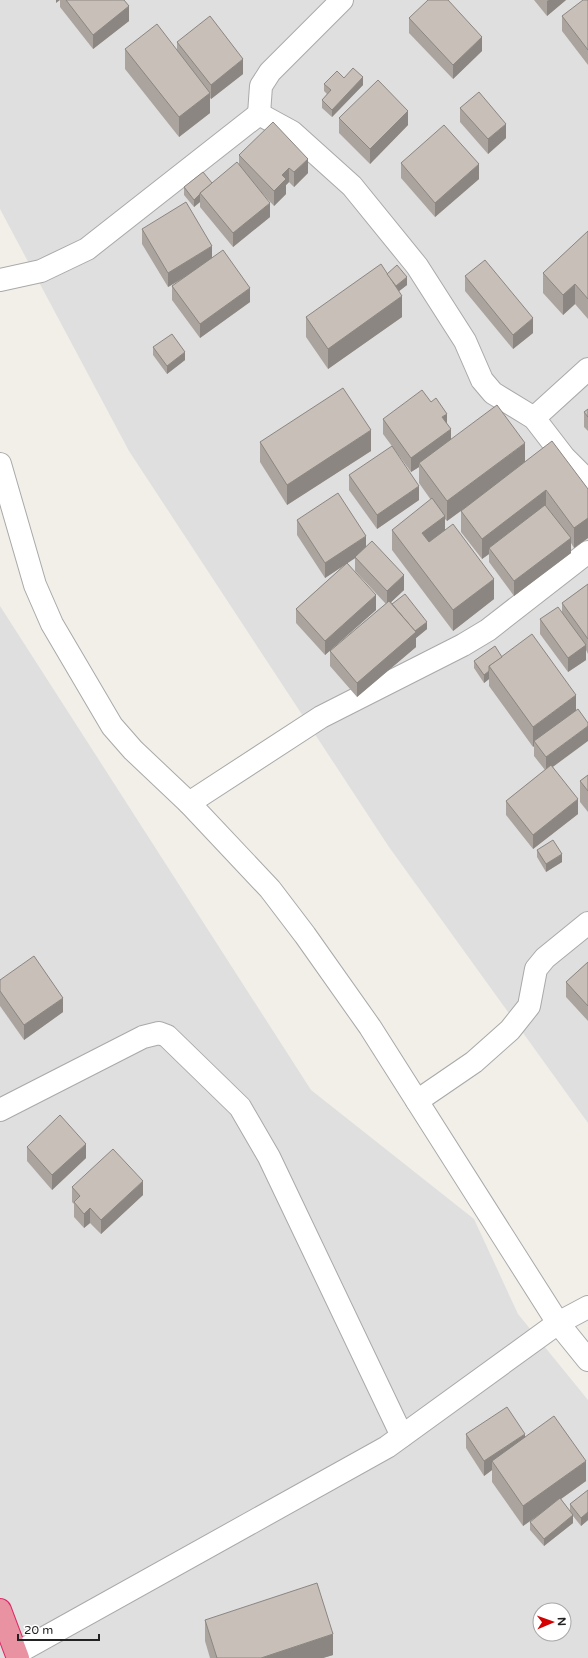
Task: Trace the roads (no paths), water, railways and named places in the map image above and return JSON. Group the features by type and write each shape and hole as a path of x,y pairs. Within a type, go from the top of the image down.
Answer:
{"highway":[{"path":"0,1610 18,1656"}],"street":[{"path":"0,280 41,271 87,249 259,114 261,86 270,72 342,0"},
{"path":"259,114 292,132 352,186 417,266 465,341 482,380 493,393 534,418 564,457 588,481"},
{"path":"534,418 588,369"},
{"path":"0,464 35,585 52,624 112,726 132,750 189,803 270,889 305,935 370,1027 558,1323 588,1360"},
{"path":"189,803 321,717 481,634 588,552"},
{"path":"417,1100 474,1062 510,1030 529,1006 536,969 546,958 588,923"},
{"path":"0,1110 143,1037 160,1033 167,1036 240,1107 269,1157 402,1436"},
{"path":"18,1656 387,1447 558,1323 588,1307"}]}
